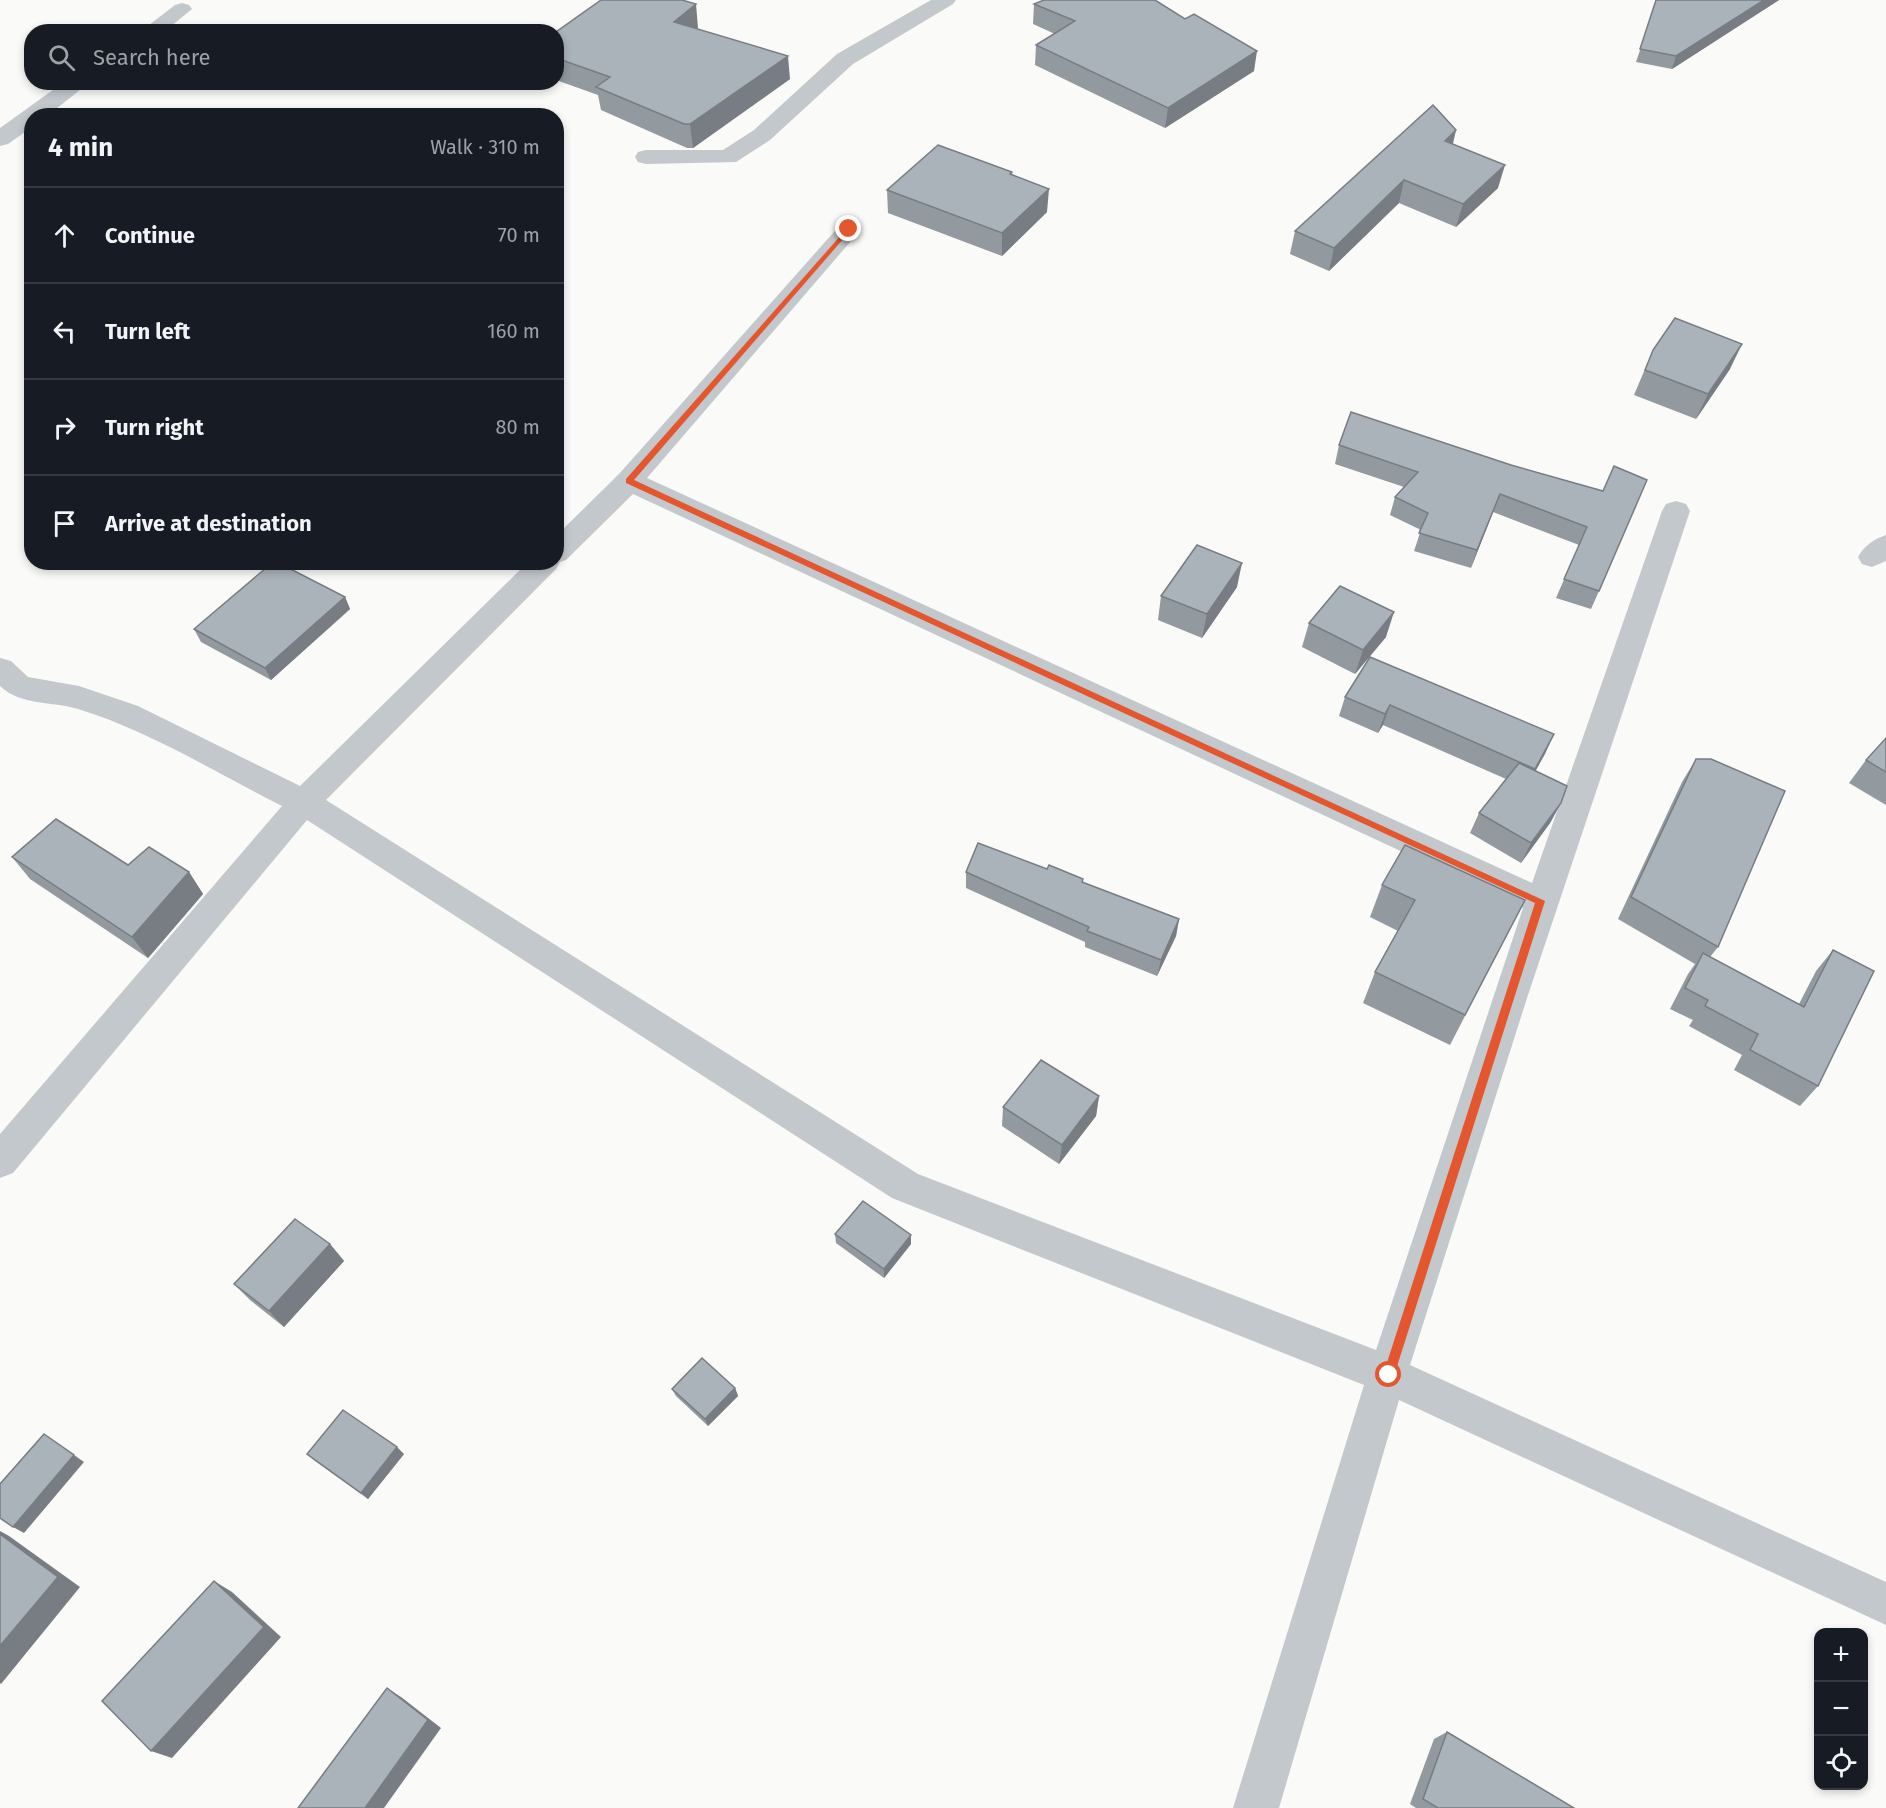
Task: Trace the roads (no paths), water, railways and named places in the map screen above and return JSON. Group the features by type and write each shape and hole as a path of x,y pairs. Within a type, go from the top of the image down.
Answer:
{"street":[{"path":"646,157 728,157 762,135 845,59 946,0"},
{"path":"161,24 182,9"},
{"path":"43,108 68,90"},
{"path":"0,139 24,122"},
{"path":"564,545 629,481 849,229"},
{"path":"629,481 1540,901"},
{"path":"1256,1808 1389,1375 1540,901 1676,511"},
{"path":"0,1161 304,802 538,570"},
{"path":"0,669 21,687 79,697 127,714 304,802 905,1186 1389,1375 1886,1604"}]}
